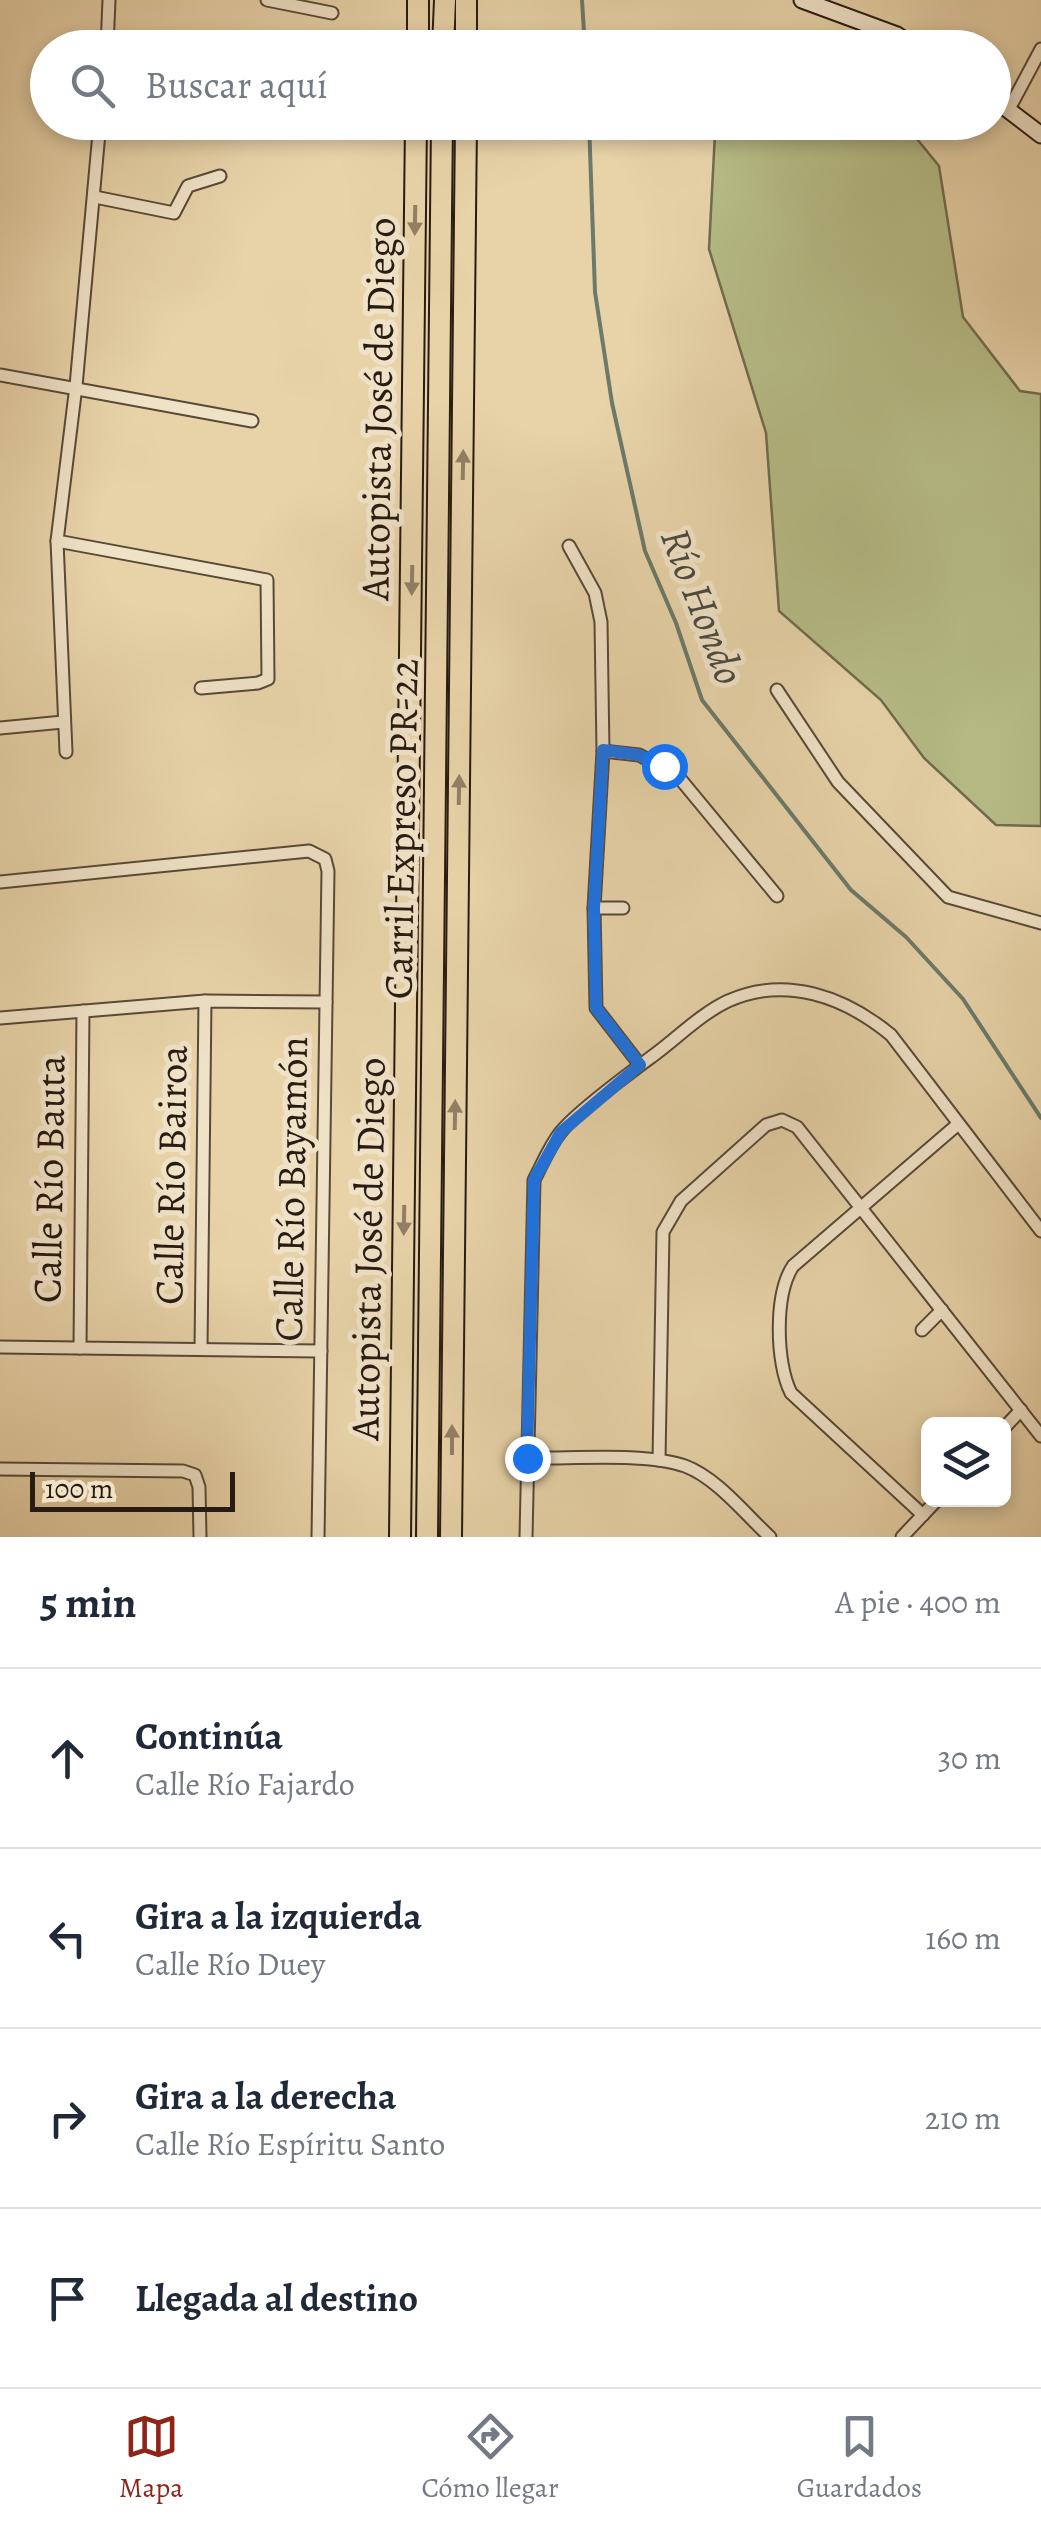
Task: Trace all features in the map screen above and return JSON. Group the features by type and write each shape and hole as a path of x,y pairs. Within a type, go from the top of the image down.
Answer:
{"highway":[{"path":"418,0 418,30"},
{"path":"444,30 445,0"},
{"path":"466,0 466,30"},
{"name":"Autopista José de Diego","path":"400,1537 416,140"},
{"name":"Carril Expreso PR-22","path":"426,1537 442,140"},
{"path":"451,1537 466,140"}],"street":[{"path":"107,30 109,0"},
{"path":"267,0 332,12"},
{"path":"810,1 883,30"},
{"path":"1011,105 1041,49"},
{"path":"1011,111 1041,135"},
{"path":"66,752 57,541 96,198 99,140"},
{"path":"96,198 174,213 188,186 220,176"},
{"path":"0,374 252,420"},
{"path":"57,541 267,580 268,679 201,688"},
{"path":"569,546 595,593 601,622 603,750 594,908 596,1008 640,1065"},
{"path":"777,690 838,782 948,897 1041,923"},
{"path":"0,728 63,722"},
{"path":"603,750 639,755 677,775 777,896"},
{"name":"Calle Río Bayamón","path":"0,882 309,851 324,858 328,871 318,1537"},
{"path":"594,908 622,908"},
{"path":"526,1537 534,1180 561,1132 640,1065 725,1002 760,992 804,991 825,995 869,1017 891,1035 1041,1232"},
{"path":"0,1018 206,1001 326,1002"},
{"name":"Calle Río Bairoa","path":"201,1350 206,1001"},
{"name":"Calle Río Bauta","path":"80,1348 83,1011"},
{"path":"659,1460 663,1232 681,1201 766,1124 782,1120 797,1127 862,1205 1041,1436"},
{"path":"922,1515 792,1394 783,1377 781,1306 786,1277 793,1266 957,1125"},
{"path":"922,1330 942,1310"},
{"path":"0,1347 322,1352"},
{"path":"1011,1421 1021,1410"},
{"path":"527,1458 659,1460 687,1467 710,1482 770,1537"},
{"path":"0,1468 183,1471 196,1476 200,1487 200,1537"},
{"path":"902,1537 930,1507"}],"green space":[{"path":"715,140 918,140 939,166 963,317 1020,391 1041,394 1041,826 996,825 924,758 881,700 779,611 766,433 709,249"}],"waterway":[{"name":"Río Hondo","path":"582,0 584,30"},
{"name":"Río Hondo","path":"590,140 595,292 612,403 645,551 676,623 702,700 851,890 906,937 963,999 1041,1118"}],"route":[{"path":"527,1458 534,1180 561,1132 640,1065 596,1008 594,908 603,750 639,755 664,766"}]}
